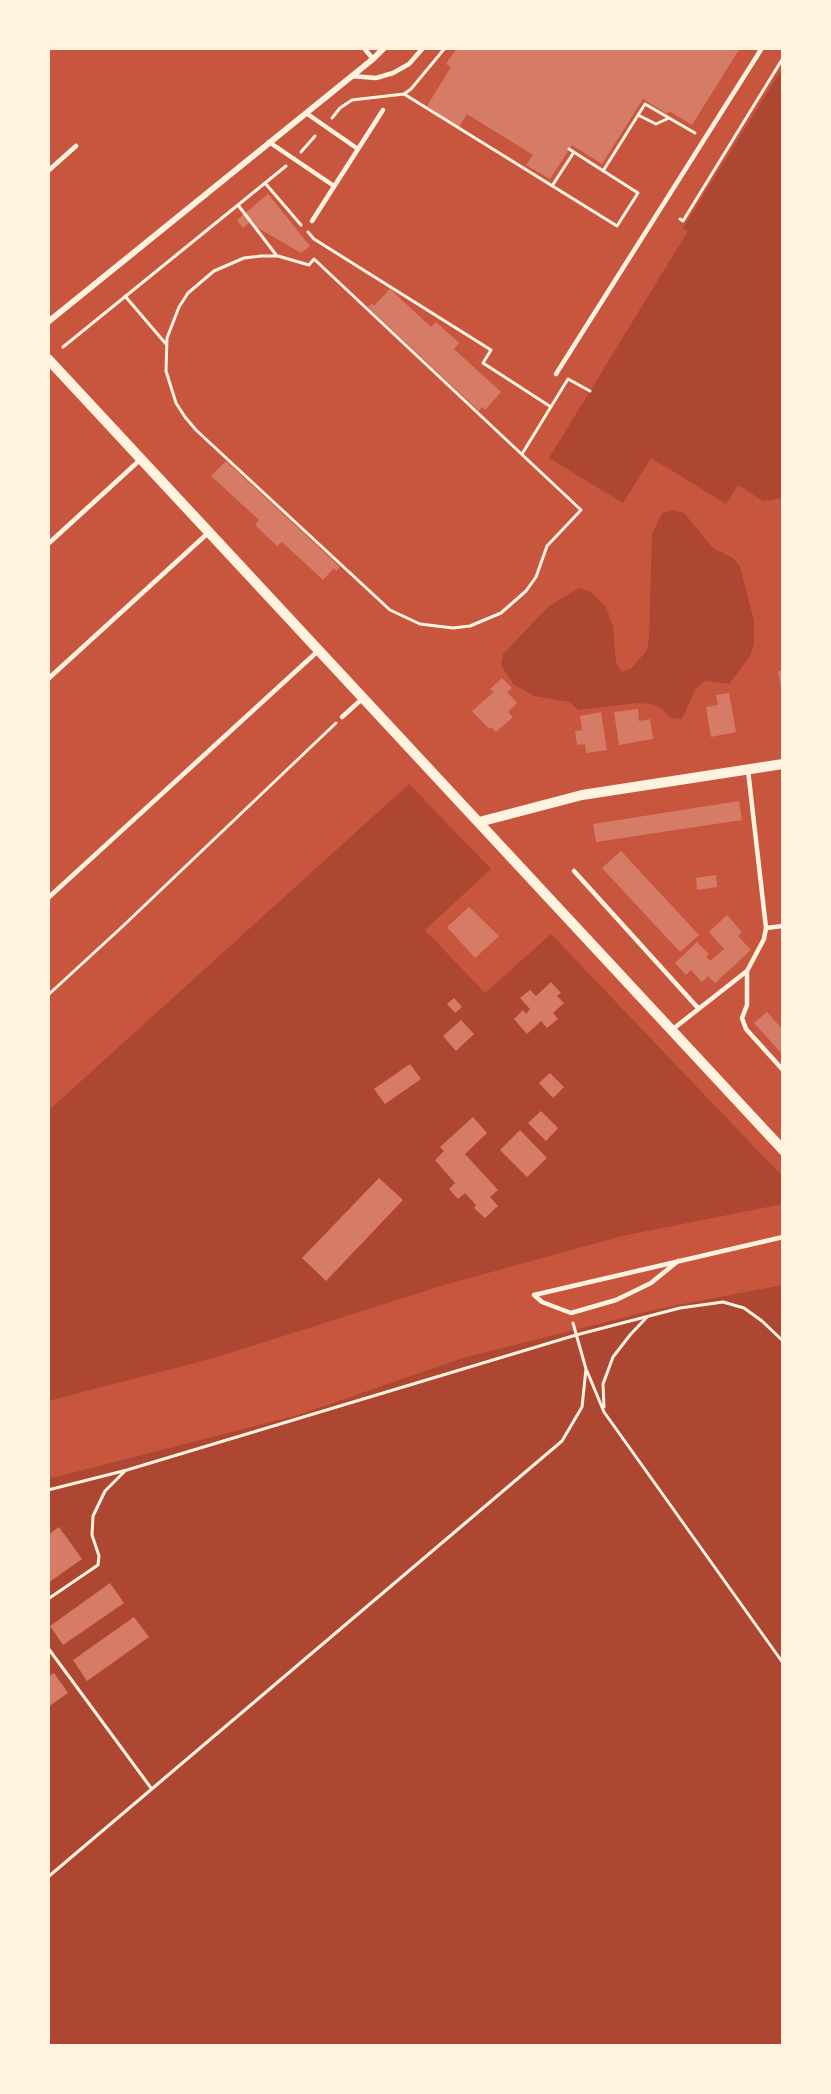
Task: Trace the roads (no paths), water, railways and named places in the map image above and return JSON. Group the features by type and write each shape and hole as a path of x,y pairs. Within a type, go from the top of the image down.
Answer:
{"street":[{"path":"48,322 384,48"},
{"path":"48,359 783,1150"},
{"path":"479,822 582,795 783,764"}],"lane":[{"path":"364,48 373,59"},
{"path":"351,76 376,78 393,73 409,64 423,48"},
{"path":"556,374 762,48"},
{"path":"312,221 383,110"},
{"path":"306,113 358,149"},
{"path":"269,142 334,186"},
{"path":"48,171 76,146"},
{"path":"48,544 141,459"},
{"path":"48,679 209,532"},
{"path":"48,898 319,650"},
{"path":"342,717 364,698"},
{"path":"671,1030 747,971 756,957 766,928 748,770"},
{"path":"574,870 698,1008"},
{"path":"766,928 783,926"},
{"path":"747,971 747,1005 742,1018 746,1029 783,1070"},
{"path":"679,1260 651,1283 616,1300 571,1313 542,1302 534,1295 679,1260 783,1238"}]}
